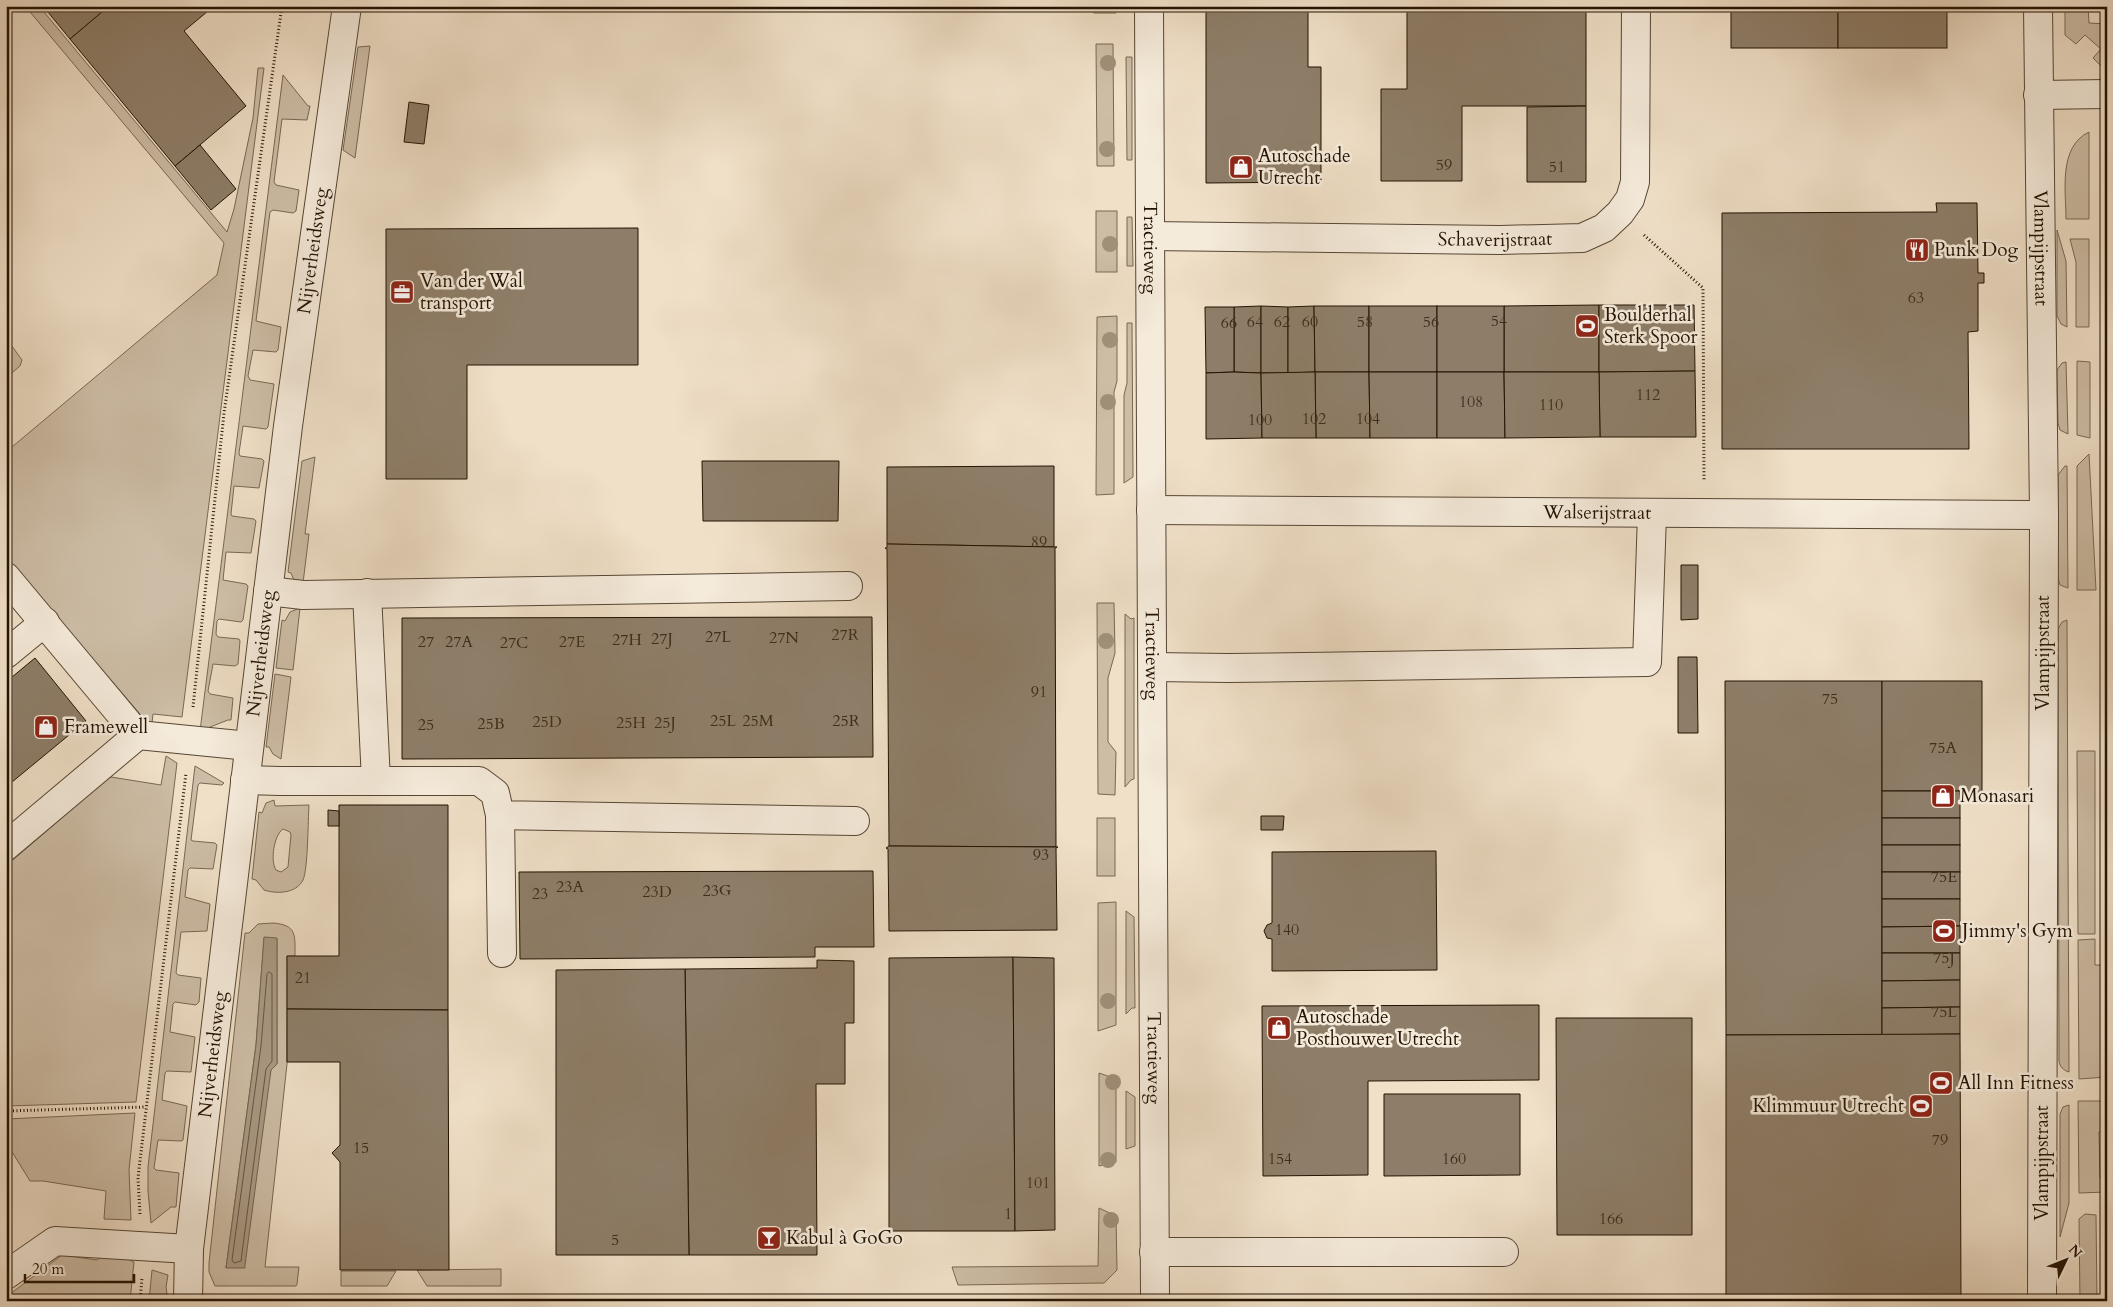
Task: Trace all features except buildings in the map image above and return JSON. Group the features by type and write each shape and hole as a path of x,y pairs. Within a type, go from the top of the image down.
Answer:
{"street":[{"name":"Nijverheidsweg","path":"188,1301 189,1249 288,426 347,6"},
{"name":"Tractieweg","path":"1149,6 1155,1301"},
{"name":"Schaverijstraat","path":"1150,236 1490,240 1582,238 1604,228 1620,213 1630,199 1635,182 1636,6"},
{"name":"Vlampijpstraat","path":"2038,6 2044,516 2042,1301"},
{"path":"2038,95 2107,94"},
{"name":"Walserijstraat","path":"1150,510 2044,516"},
{"path":"1153,667 1229,668 1647,662 1652,514"},
{"path":"6,577 138,735 249,746"},
{"path":"268,591 304,594 848,586"},
{"path":"367,593 376,781"},
{"path":"6,654 45,622"},
{"path":"6,846 138,735"},
{"path":"245,780 479,781 495,793 500,816 502,953"},
{"path":"500,816 856,821"},
{"path":"6,1275 55,1241 189,1249"},
{"path":"1154,1252 1504,1252"}],"path":[{"path":"140,1301 143,1269 138,1178 190,740 224,413 282,6"},
{"path":"1620,213 1703,288 1704,514"},
{"path":"6,1111 146,1107"}],"shaded area":[{"path":"25,6 39,6 227,232 234,209 253,118 258,68 264,68 182,717 153,714 152,723 146,721 6,557 6,452 217,275 224,243"},
{"path":"1086,6 1116,6 1116,13 1094,13"},
{"path":"2065,6 2088,6 2089,23 2107,24 2107,67 2102,67 2093,58 2101,49 2085,35 2076,44 2065,35"},
{"path":"1096,44 1113,44 1114,166 1097,166"},
{"path":"370,46 355,158 343,150 358,47"},
{"path":"1126,57 1132,57 1132,160 1127,160"},
{"path":"283,75 308,106 310,106 307,120 282,119 274,182 276,185 299,190 296,211 293,213 273,210 270,212 256,321 281,327 278,350 276,352 253,350 248,376 250,380 274,384 268,427 266,429 243,426 239,453 240,456 262,459 264,461 259,488 234,486 232,516 254,519 256,521 251,553 226,552 223,580 248,586 243,620 241,622 219,619 217,621 216,634 218,637 239,639 240,641 238,664 235,666 213,664 208,691 210,694 233,698 231,720 200,731"},
{"path":"2089,132 2089,219 2066,219 2065,183 2068,159 2072,148 2079,139"},
{"path":"1096,211 1117,211 1117,272 1096,272"},
{"path":"1127,217 1132,217 1133,266 1127,266"},
{"path":"2057,230 2066,261 2067,327 2061,324 2057,316"},
{"path":"2070,239 2089,239 2089,327 2076,327 2076,262"},
{"path":"1117,316 1117,381 1114,392 1114,494 1096,495 1097,317"},
{"path":"1127,323 1132,323 1133,477 1124,483 1124,395 1127,383"},
{"path":"6,338 22,360 20,366 6,378"},
{"path":"2077,361 2090,362 2090,438 2077,435"},
{"path":"2066,362 2068,434 2060,430 2058,423 2057,370 2062,363"},
{"path":"2089,454 2096,590 2077,590 2077,466"},
{"path":"315,457 305,534 309,534 303,583 294,580 291,573 288,572 302,461"},
{"path":"2067,466 2068,588 2060,585 2058,578 2058,475"},
{"path":"1097,603 1114,603 1115,653 1108,678 1108,742 1116,752 1115,795 1098,794"},
{"path":"300,608 293,670 276,668 282,620 285,621 290,612"},
{"path":"1125,614 1131,619 1134,618 1134,779 1125,787"},
{"path":"2067,620 2069,1072 2062,1068 2059,1061 2058,629 2062,622"},
{"path":"275,674 291,677 281,759 273,754 269,747 266,747"},
{"path":"2077,751 2095,751 2095,934 2078,934"},
{"path":"166,756 177,763 136,1102 6,1106 6,866 107,779 111,777 161,785"},
{"path":"195,766 224,783 222,785 200,783 198,785 191,840 215,843 217,845 213,869 190,868 188,870 185,897 210,904 207,931 181,932 176,973 178,975 201,978 199,1002 196,1005 175,1002 173,1004 170,1032 195,1037 191,1072 167,1071 165,1073 162,1100 187,1106 183,1140 158,1140 154,1168 156,1170 179,1173 176,1207 171,1207 151,1223 148,1167"},
{"path":"274,800 275,806 309,805 305,874 300,885 285,892 264,890 256,880 252,879 259,812 262,813 266,803","holes":["283,829 290,832 288,867 281,872 276,870 274,866 275,842"]},
{"path":"1097,818 1115,818 1115,876 1097,876"},
{"path":"1116,902 1116,1025 1098,1031 1098,903"},
{"path":"1126,911 1134,917 1135,1008 1132,1008 1126,1014"},
{"path":"273,923 287,926 293,932 295,942 295,956 287,956 287,1064 265,1267 299,1267 297,1284 296,1286 215,1286 209,1272 209,1263 245,933 249,933 258,924","holes":["264,938 277,939 277,1064 271,1069 226,1268 256,1045"]},
{"path":"2095,939 2095,965 2107,965 2107,1077 2079,1079 2078,940"},
{"path":"1099,1073 1116,1079 1116,1162 1099,1166"},
{"path":"1126,1091 1135,1097 1135,1146 1126,1149"},
{"path":"2078,1101 2107,1101 2107,1131 2099,1132 2100,1178 2107,1178 2107,1192 2079,1193"},
{"path":"2069,1105 2069,1203 2060,1237 2060,1114 2063,1107"},
{"path":"135,1113 129,1170 131,1220 104,1219 106,1191 43,1181 30,1181 6,1142 6,1119"},
{"path":"1099,1208 1116,1216 1117,1270 1104,1283 958,1285 952,1267 1098,1266"},
{"path":"2085,1214 2096,1215 2097,1301 2080,1301 2079,1219"},
{"path":"109,1250 134,1262 130,1301 6,1301 6,1297 62,1255 97,1260"},
{"path":"501,1269 501,1286 427,1286 417,1270"},
{"path":"152,1270 168,1275 166,1287 168,1301 149,1301"},
{"path":"341,1271 396,1271 387,1286 341,1286"}],"water":[{"path":"264,937 277,938 277,1064 271,1070 245,1268 226,1268 256,1045"}],"place":[{"name":"Autoschade Utrecht","path":"1241,167"},
{"name":"Punk Dog","path":"1917,250"},
{"name":"Van der Wal transport","path":"402,292"},
{"name":"Boulderhal Sterk Spoor","path":"1587,326"},
{"name":"Framewell","path":"46,727"},
{"name":"Monasari","path":"1943,796"},
{"name":"Jimmy's Gym","path":"1944,931"},
{"name":"Autoschade Posthouwer Utrecht","path":"1279,1028"},
{"name":"All Inn Fitness","path":"1941,1083"},
{"name":"Klimmuur Utrecht","path":"1921,1106"},
{"name":"Kabul à GoGo","path":"769,1238"}]}
